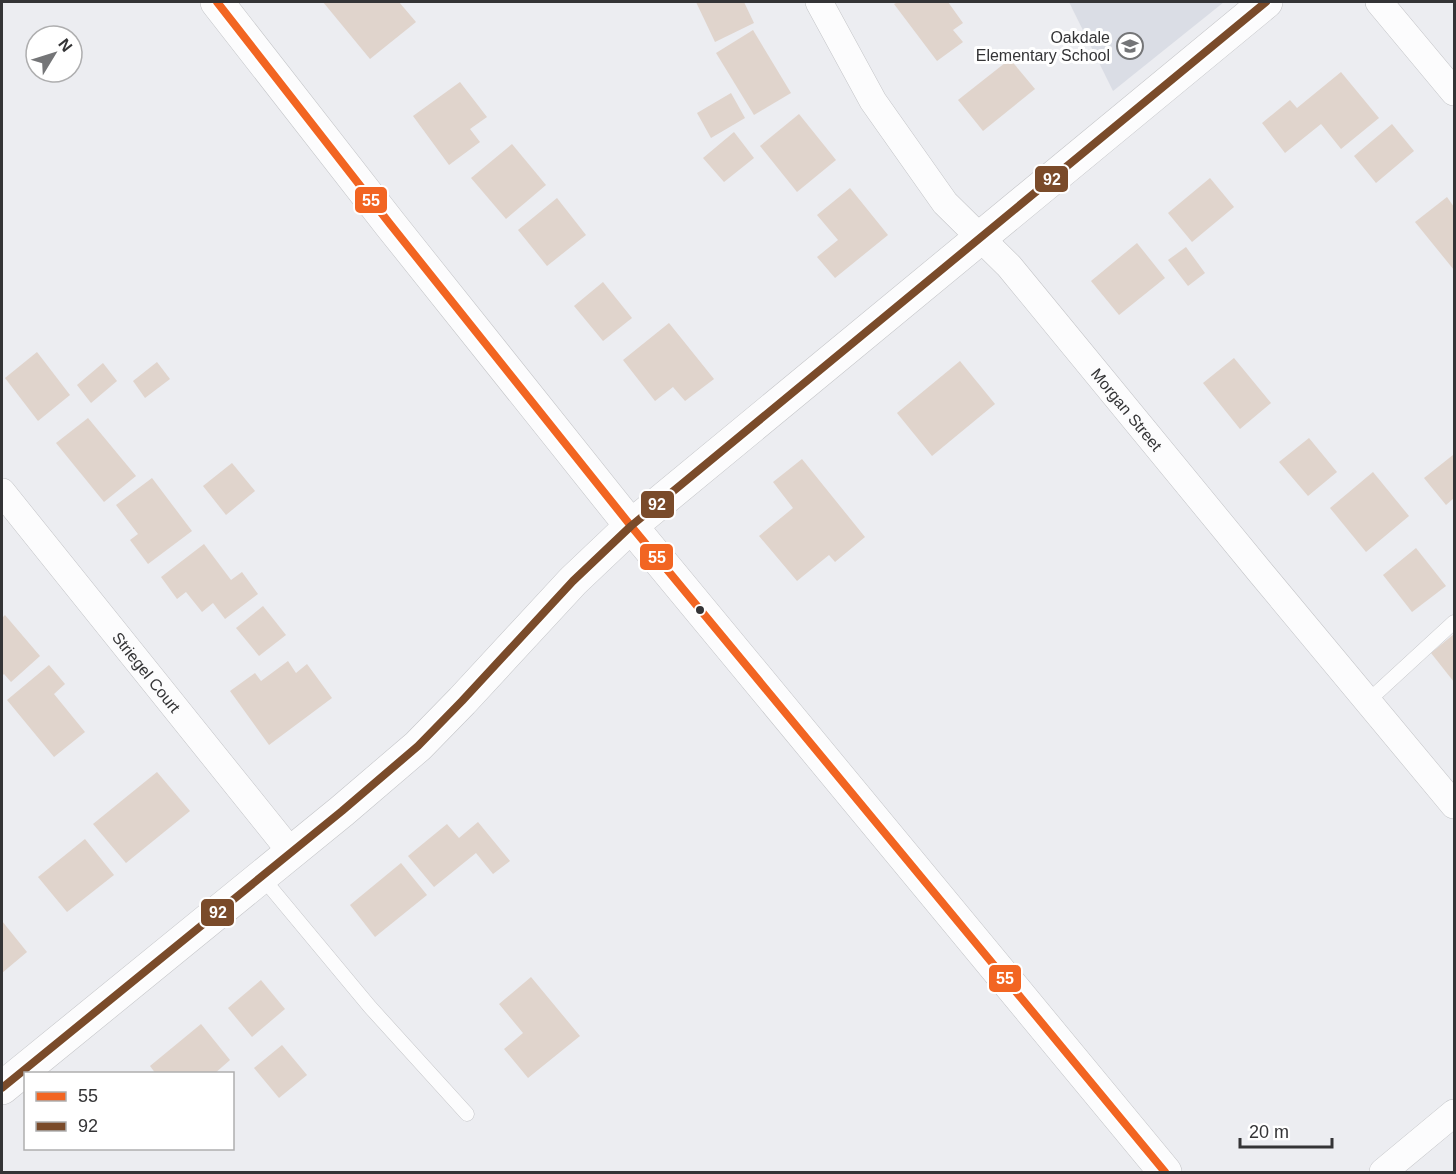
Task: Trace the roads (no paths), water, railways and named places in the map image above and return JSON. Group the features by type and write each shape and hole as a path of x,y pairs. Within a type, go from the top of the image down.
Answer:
{"street":[{"path":"217,2 390,224 631,526 1165,1173"},
{"name":"Morgan Street","path":"819,2 873,101 945,203 1009,266 1455,805"},
{"path":"2,1088 342,811 418,746 573,581 631,526 1266,2"},
{"path":"1379,2 1455,92"},
{"name":"Striegel Court","path":"2,492 291,852"},
{"path":"1383,1173 1455,1113"}],"lane":[{"path":"1368,701 1455,622"},
{"path":"261,876 370,1007 466,1114"}],"place":[{"name":"Oakdale Elementary School","path":"1130,46"}]}
